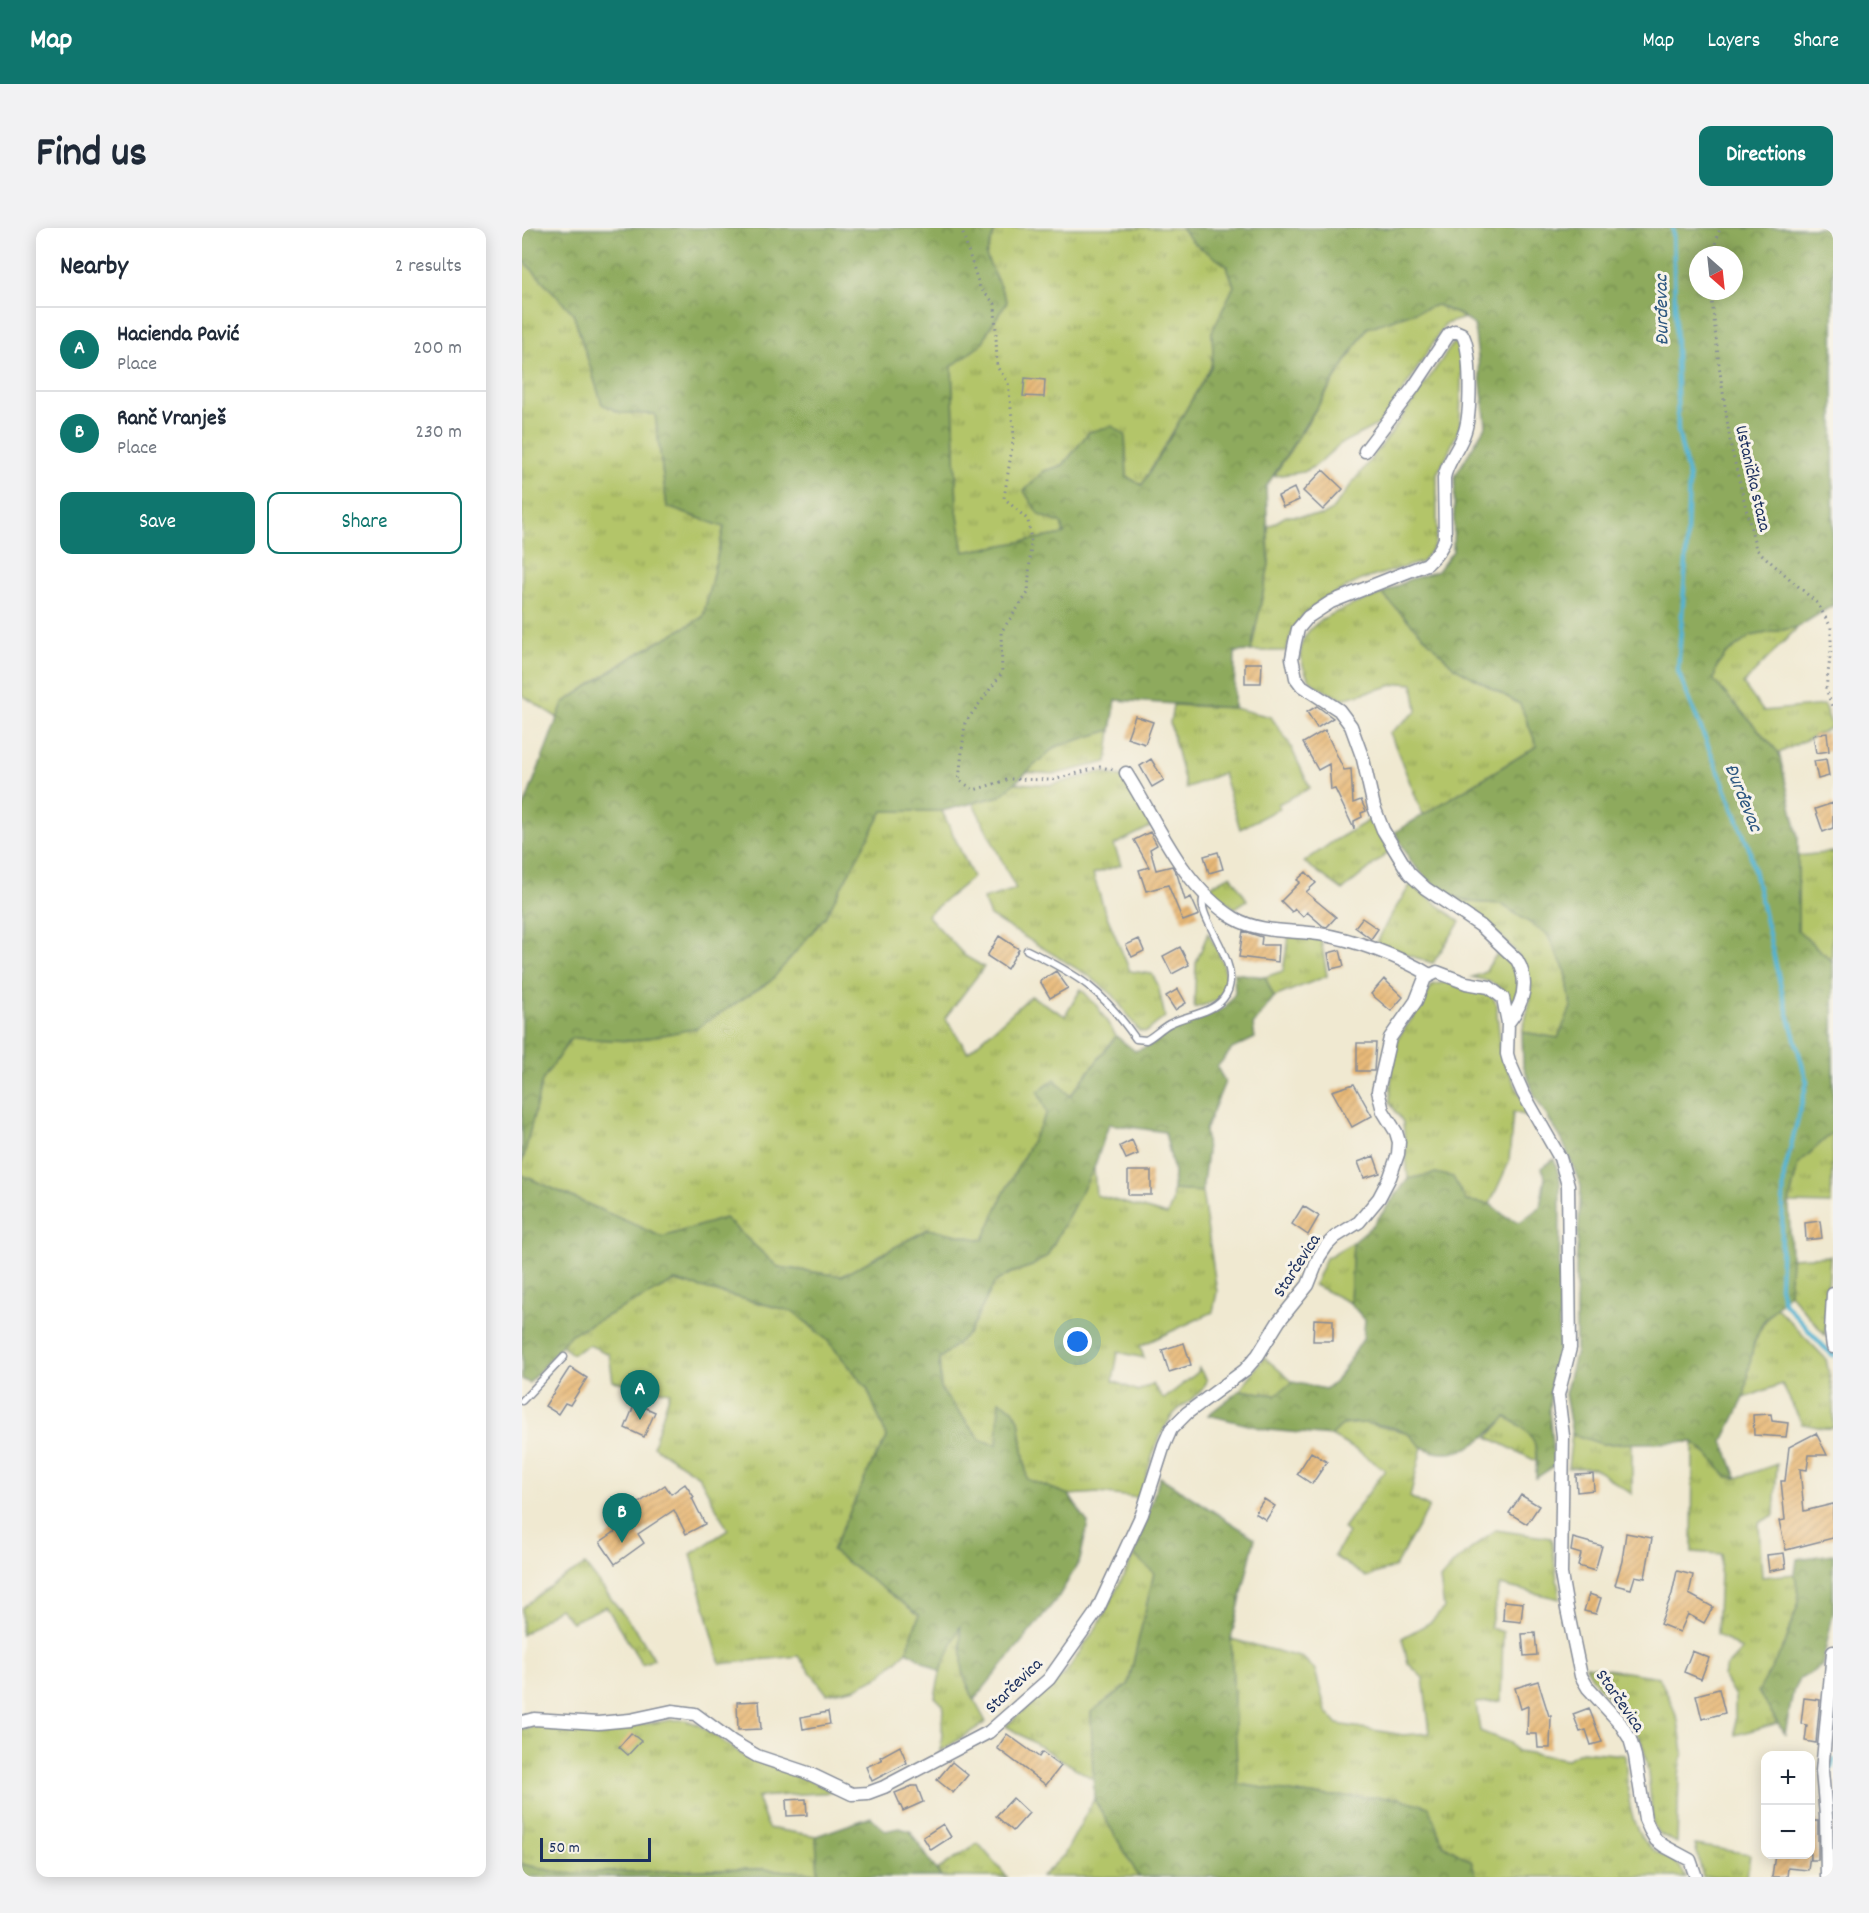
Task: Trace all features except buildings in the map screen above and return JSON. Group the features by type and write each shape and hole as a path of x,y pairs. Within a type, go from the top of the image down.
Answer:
{"street":[{"path":"1365,451 1413,388 1449,334 1455,331 1462,334 1468,346 1469,357 1468,417 1465,433 1445,470 1443,489 1445,519 1443,545 1439,553 1427,564 1331,602 1308,617 1298,629 1292,658 1296,678 1302,686 1339,710 1351,726 1363,759 1374,807 1383,830 1408,873 1425,888 1481,926 1517,960 1521,967 1524,990 1517,1011 1508,1023"},
{"path":"1126,773 1180,865 1206,895 1224,911 1249,925 1322,934 1377,950 1412,964 1430,975"},
{"name":"Starčevica","path":"522,1722 534,1719 598,1723 630,1720 672,1711 695,1714 733,1742 757,1756 808,1773 852,1794 868,1793 893,1782 989,1732 1049,1680 1097,1611 1142,1514 1171,1429 1187,1413 1245,1370 1308,1285 1319,1257 1327,1245 1335,1237 1359,1222 1382,1191 1398,1154 1396,1132 1383,1111 1378,1091 1390,1038 1416,1001 1422,982 1433,973 1444,974 1466,983 1495,990 1505,1003 1509,1061 1523,1093 1560,1158 1568,1185 1570,1348 1558,1395 1563,1436 1561,1574 1581,1676 1588,1688 1620,1723 1630,1739 1645,1819 1650,1830 1656,1840 1664,1846 1690,1860 1696,1877"},
{"path":"1833,1294 1831,1332 1833,1347"},
{"path":"1827,1877 1826,1816 1822,1771 1833,1652"}],"lane":[{"path":"1027,950 1080,978 1108,1002 1136,1039 1146,1040 1177,1020 1212,1007 1227,993 1229,978 1226,958 1203,907 1202,898 1206,895"},
{"path":"522,1401 564,1357"}],"path":[{"path":"961,228 980,288 995,304 997,367 1008,382 1014,435 1004,498 1028,520 1031,542 1028,593 1000,632 1002,674 965,723 959,780 974,790 1010,779 1052,780 1100,767 1126,773"},
{"path":"1715,246 1720,228"},
{"name":"Ustanička staza","path":"1712,300 1731,447 1756,549 1817,603 1831,627 1831,651 1826,688 1833,710"}],"green space":[{"path":"522,228 996,228 986,256 1007,302 982,344 952,366 957,510 964,552 1064,534 1061,523 1039,515 1024,491 1044,471 1063,465 1089,432 1112,426 1125,435 1127,477 1142,485 1211,367 1212,332 1234,286 1227,266 1194,243 1181,228 1833,228 1833,605 1798,627 1751,636 1725,655 1716,668 1714,681 1779,753 1798,837 1798,931 1832,961 1833,965 1833,1132 1798,1164 1789,1203 1791,1258 1789,1293 1763,1322 1754,1342 1744,1398 1723,1441 1737,1478 1727,1477 1693,1442 1602,1444 1572,1434 1565,1394 1576,1351 1576,1269 1581,1186 1562,1140 1535,1097 1523,1064 1522,1032 1558,1038 1571,1007 1566,972 1547,934 1501,904 1471,902 1444,893 1412,863 1395,832 1537,746 1520,704 1454,667 1382,594 1408,580 1438,571 1453,551 1455,476 1486,425 1474,325 1460,315 1437,305 1367,328 1266,487 1269,564 1251,651 1235,652 1234,708 1116,700 1111,730 1055,747 1000,796 942,811 883,811 825,917 771,981 697,1028 634,1041 571,1038 542,1081 522,1164 522,812 563,703 634,656 703,617 724,527 667,507 655,414 621,413 602,404 573,313 522,259"},
{"path":"996,228 1181,228 1194,243 1227,266 1234,286 1212,332 1211,367 1142,485 1127,477 1125,435 1089,432 1063,465 1044,471 1039,515 1061,523 1064,534 963,552 957,510 952,366 982,344 1007,302 986,256"},
{"path":"522,259 573,313 602,404 621,413 655,414 667,507 724,527 703,617 634,656 563,703 558,718 522,695"},
{"path":"1437,305 1465,318 1445,324 1403,391 1379,424 1340,444 1315,466 1303,472 1274,476 1367,328"},
{"path":"1459,340 1462,353 1460,426 1437,473 1437,532 1434,546 1422,562 1361,580 1320,601 1303,615 1293,628 1286,651 1251,651 1269,564 1268,527 1286,516 1322,516 1331,511 1391,433 1454,342"},
{"path":"1382,594 1454,667 1520,704 1537,746 1423,815 1390,733 1417,711 1413,684 1401,683 1342,699 1311,681 1305,672 1301,658 1302,645 1307,633 1317,624 1343,609"},
{"path":"1798,627 1743,684 1763,711 1824,705 1832,727 1779,753 1714,681 1716,668 1725,655 1751,636"},
{"path":"1173,705 1234,708 1271,717 1289,743 1310,788 1278,804 1280,808 1240,829 1223,773 1186,788 1170,723"},
{"path":"1111,730 1107,762 1056,774 1025,772 1055,747"},
{"path":"1101,772 1124,778 1152,826 1114,845 1121,865 1093,874 1104,909 1130,971 1152,974 1158,985 1165,1017 1146,1032 1139,1031 1113,995 1089,976 990,916 983,899 1016,889 973,803 1000,796 1013,783 1051,785"},
{"path":"883,811 942,811 973,877 927,915 965,956 984,967 945,1018 968,1052 1031,996 1065,1016 1081,989 1097,1006 1116,1036 1070,1096 1047,1113 1004,1193 983,1240 928,1229 842,1276 778,1267 725,1218 662,1237 522,1175 522,1164 542,1081 571,1038 634,1041 825,917"},
{"path":"1373,818 1390,851 1343,890 1304,862 1334,841"},
{"path":"1833,852 1832,961 1798,931 1798,856"},
{"path":"1231,875 1247,900 1235,908 1207,888"},
{"path":"1411,884 1460,922 1433,963 1376,945 1388,920"},
{"path":"1444,893 1471,902 1501,904 1547,934 1566,972 1571,1007 1558,1038 1522,1032 1531,991 1529,975 1522,961 1499,935"},
{"path":"1208,933 1224,966 1226,985 1217,1000 1194,1008 1196,963"},
{"path":"1289,936 1321,939 1327,976 1274,997 1265,977 1283,971"},
{"path":"1499,951 1509,962 1518,979 1514,1001 1510,1001 1494,984 1472,977 1484,973"},
{"path":"1234,973 1265,977 1274,997 1253,1025 1255,1038 1232,1049 1217,1067 1225,1082 1205,1130 1207,1152 1202,1192 1173,1190 1174,1172 1165,1132 1109,1124 1094,1168 1047,1256 1032,1266 1011,1273 995,1282 969,1333 939,1359 941,1390 981,1440 997,1445 999,1401 1013,1409 1019,1420 1027,1479 1069,1495 1088,1523 1080,1560 1059,1596 974,1700 963,1674 960,1626 940,1672 907,1651 919,1615 832,1551 871,1465 887,1438 867,1388 827,1340 794,1312 675,1281 571,1334 529,1383 522,1379 522,1175 662,1237 725,1218 778,1267 842,1276 928,1229 983,1240 1004,1193 1047,1113 1038,1092 1055,1079 1070,1096 1116,1036 1135,1051 1149,1046 1172,1030 1225,1008 1235,993"},
{"path":"1446,982 1489,994 1493,998 1497,1005 1502,1058 1531,1117 1513,1112 1509,1162 1490,1204 1465,1201 1436,1173 1408,1179 1403,1122 1390,1103 1392,1059 1398,1038 1425,1000 1432,985"},
{"path":"1833,1132 1831,1204 1789,1203 1798,1164"},
{"path":"1554,1159 1560,1179 1560,1195 1559,1344 1551,1382 1549,1411 1554,1466 1536,1478 1534,1442 1525,1429 1506,1417 1479,1441 1458,1451 1446,1453 1434,1452 1422,1447 1407,1433 1383,1426 1363,1423 1347,1424 1331,1436 1269,1430 1208,1415 1240,1390 1275,1395 1293,1382 1325,1389 1335,1383 1363,1339 1365,1320 1350,1303 1353,1242 1374,1224 1408,1179 1436,1173 1453,1177 1466,1201 1490,1204 1505,1216 1520,1222 1540,1207 1545,1177 1542,1168"},
{"path":"1094,1168 1096,1195 1167,1215 1172,1203 1173,1190 1202,1192 1217,1292 1213,1312 1140,1346 1144,1358 1118,1352 1113,1381 1138,1391 1152,1384 1164,1399 1198,1372 1199,1368 1207,1380 1201,1391 1176,1411 1166,1425 1153,1456 1140,1498 1098,1493 1069,1495 1027,1479 1019,1420 997,1445 981,1440 941,1390 939,1359 969,1333 995,1282 1011,1273 1032,1266 1047,1256"},
{"path":"1353,1242 1350,1303 1314,1285 1326,1258"},
{"path":"1830,1256 1825,1335 1789,1293 1791,1258"},
{"path":"675,1281 794,1312 827,1340 867,1388 887,1438 871,1465 832,1551 919,1615 907,1651 880,1676 856,1688 827,1694 798,1656 720,1664 691,1554 728,1530 699,1476 653,1446 670,1392 613,1381 609,1354 589,1345 572,1354 561,1344 571,1334"},
{"path":"1776,1307 1826,1359 1833,1394 1833,1428 1802,1424 1782,1384 1744,1398 1752,1350 1767,1318"},
{"path":"1264,1357 1293,1382 1276,1395 1240,1390"},
{"path":"1506,1417 1530,1434 1535,1445 1536,1461 1488,1437"},
{"path":"1364,1423 1406,1432 1422,1447 1410,1497 1429,1507 1395,1567 1366,1577 1334,1556 1348,1533 1343,1528 1385,1470 1331,1436 1342,1425"},
{"path":"1572,1434 1602,1444 1632,1443 1632,1494 1594,1468 1568,1468"},
{"path":"1693,1442 1727,1477 1737,1478 1777,1464 1774,1515 1759,1523 1762,1577 1795,1574 1799,1602 1785,1644 1759,1692 1778,1723 1735,1735 1735,1696 1723,1676 1726,1667 1742,1650 1717,1634 1721,1554 1692,1552"},
{"path":"1160,1477 1255,1538 1231,1639 1238,1784 1310,1795 1399,1798 1429,1807 1443,1844 1471,1861 1477,1877 1139,1877 1094,1799 1091,1712 1128,1685 1154,1573 1134,1555"},
{"path":"1495,1530 1551,1538 1560,1599 1500,1585 1490,1628 1503,1632 1501,1701 1476,1703 1480,1731 1510,1743 1517,1751 1567,1759 1581,1751 1625,1755 1630,1807 1638,1832 1655,1851 1676,1863 1686,1877 1477,1877 1471,1861 1443,1844 1310,1795 1237,1784 1231,1639 1303,1658 1315,1670 1326,1711 1337,1724 1403,1735 1430,1733 1423,1678 1408,1663 1402,1638 1431,1622 1444,1608 1440,1579 1455,1562"},
{"path":"1833,1554 1833,1613 1822,1666 1800,1679 1793,1692 1785,1734 1758,1692 1785,1644 1799,1602 1795,1574 1797,1559"},
{"path":"1134,1555 1154,1573 1128,1685 1091,1712 1093,1779 1006,1726 1065,1674 1100,1622"},
{"path":"585,1565 640,1636 654,1659 642,1664 606,1606 572,1622 559,1608 522,1635 522,1608 554,1583"},
{"path":"960,1624 963,1674 986,1722 941,1751 943,1705 935,1697 940,1673"},
{"path":"1586,1666 1659,1677 1678,1721 1683,1752 1679,1775 1677,1843 1658,1833 1653,1824 1647,1766 1639,1737 1591,1676"},
{"path":"686,1720 699,1725 746,1757 802,1777 835,1792 757,1797 768,1828 816,1836 818,1873 759,1869 561,1873 522,1864 522,1729 539,1726 620,1728"},
{"path":"1094,1799 1139,1877 1041,1877 1064,1855"},
{"path":"871,1817 885,1831 899,1828 910,1831 941,1877 522,1877 522,1864 561,1873 759,1869 818,1873 816,1836"},
{"path":"978,1843 1007,1877 941,1877 937,1870"},
{"path":"1695,1845 1750,1854 1747,1877 1703,1877"}],"waterway":[{"name":"Đurđevac","path":"1673,228 1678,431 1689,479 1678,671 1749,848 1783,996 1807,1082 1784,1174 1780,1287 1784,1303 1833,1355"},
{"name":"Đurđevac","path":"1832,1718 1833,1730"},
{"name":"Đurđevac","path":"1831,1768 1833,1760"}],"place":[{"name":"Hacienda Pavić","path":"640,1420"},
{"name":"Ranč Vranješ","path":"622,1543"}]}
